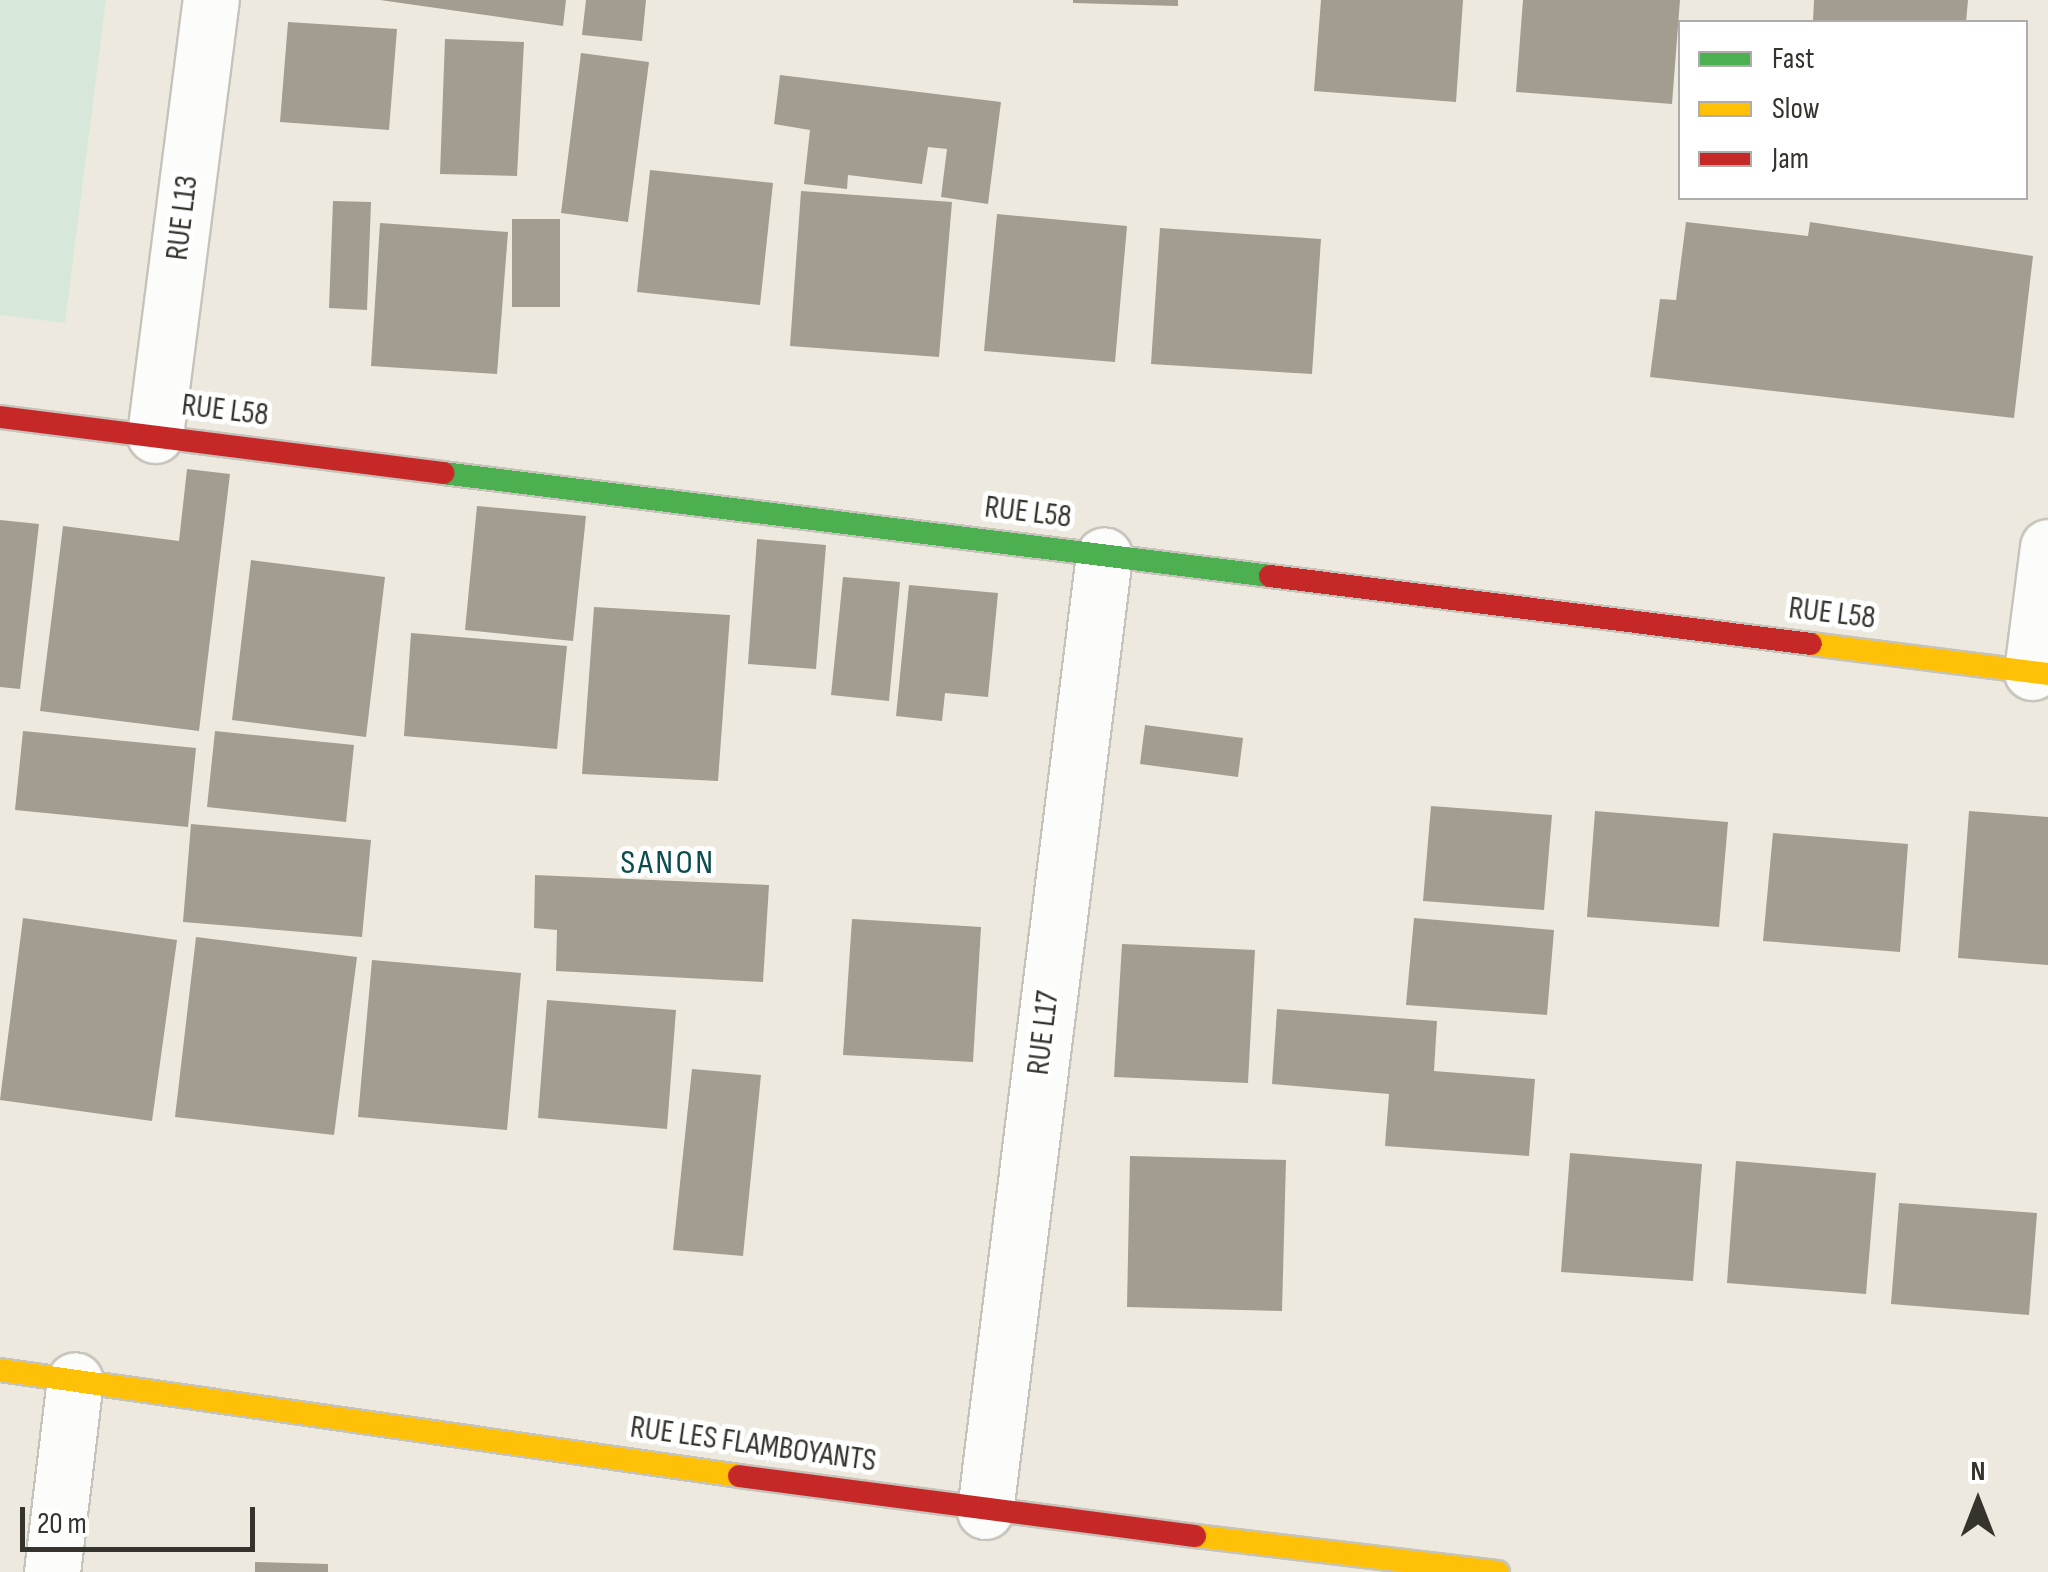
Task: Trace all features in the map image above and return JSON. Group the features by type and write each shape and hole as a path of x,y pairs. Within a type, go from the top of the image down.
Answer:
{"street":[{"name":"RUE L13","path":"154,435 211,0"},
{"name":"RUE L58","path":"0,417 2040,673"},
{"path":"2040,673 2048,548"},
{"name":"RUE L17","path":"985,1511 1104,555"},
{"name":"RUE LES FLAMBOYANTS","path":"0,1370 985,1511 1498,1572"},
{"path":"52,1572 75,1380"}],"green space":[{"path":"0,0 106,0 65,323 0,315"}],"building":[{"path":"380,0 566,0 563,26"},
{"path":"586,0 646,0 642,41 582,35"},
{"path":"1178,0 1178,6 1073,3"},
{"path":"1321,0 1463,0 1456,102 1314,91"},
{"path":"1523,0 1680,0 1672,104 1516,92"},
{"path":"1814,0 1968,0 1966,20 1813,20"},
{"path":"288,22 397,29 389,130 280,122"},
{"path":"445,39 524,42 517,176 440,174"},
{"path":"581,53 649,62 628,222 561,213"},
{"path":"780,75 1001,102 988,204 941,197 947,149 928,147 922,184 848,175 847,189 804,184 810,130 774,124"},
{"path":"650,170 773,183 760,305 637,292"},
{"path":"801,191 952,202 939,357 790,346"},
{"path":"333,201 371,202 367,310 329,308"},
{"path":"997,214 1127,226 1115,362 984,351"},
{"path":"512,219 560,219 560,307 512,307"},
{"path":"1686,222 1808,236 1810,222 2033,256 2014,418 1650,377 1660,299 1676,300"},
{"path":"380,223 508,232 497,374 371,366"},
{"path":"1160,228 1321,239 1312,374 1151,364"},
{"path":"187,469 230,474 199,731 40,711 63,526 179,541"},
{"path":"477,506 586,516 573,641 465,630"},
{"path":"0,520 39,524 20,689 0,687"},
{"path":"757,539 826,545 816,669 748,664"},
{"path":"251,560 385,577 366,737 232,720"},
{"path":"843,577 900,582 889,701 831,695"},
{"path":"909,585 998,593 988,697 945,693 942,721 896,716"},
{"path":"594,607 730,615 718,781 582,774"},
{"path":"411,633 567,646 557,749 404,736"},
{"path":"1145,725 1243,738 1238,777 1140,764"},
{"path":"23,731 196,748 188,827 15,810"},
{"path":"215,731 354,745 346,822 207,807"},
{"path":"1431,806 1552,815 1544,910 1423,901"},
{"path":"1595,811 1728,822 1719,927 1587,917"},
{"path":"1969,811 2048,817 2048,965 1958,958"},
{"path":"191,824 371,840 362,937 183,922"},
{"path":"1773,833 1908,844 1900,952 1763,941"},
{"path":"535,875 769,885 763,982 556,971 557,930 534,928"},
{"path":"23,918 177,940 152,1121 0,1100"},
{"path":"1414,918 1554,930 1547,1015 1406,1005"},
{"path":"852,919 981,927 973,1062 843,1055"},
{"path":"196,937 357,957 334,1135 175,1117"},
{"path":"1122,944 1255,950 1248,1083 1114,1077"},
{"path":"372,960 521,973 507,1130 358,1117"},
{"path":"547,1000 676,1010 667,1129 538,1118"},
{"path":"1277,1009 1437,1021 1434,1071 1535,1079 1529,1156 1385,1146 1389,1094 1272,1084"},
{"path":"692,1069 761,1075 743,1256 673,1250"},
{"path":"1570,1153 1702,1164 1693,1281 1561,1272"},
{"path":"1130,1156 1286,1160 1282,1311 1127,1307"},
{"path":"1736,1161 1876,1173 1866,1294 1727,1283"},
{"path":"1899,1203 2037,1213 2029,1315 1891,1304"},
{"path":"255,1562 328,1564 328,1572 255,1572"}],"traffic: fast":[{"path":"443,473 1270,576"}],"traffic: slow":[{"path":"1811,644 2048,674"},
{"path":"0,1370 739,1476"},
{"path":"1195,1536 1498,1572"}],"traffic: jam":[{"path":"0,417 443,473"},
{"path":"1270,576 1811,644"},
{"path":"739,1476 1195,1536"}],"district":[{"name":"SANON","path":"668,863"}]}
